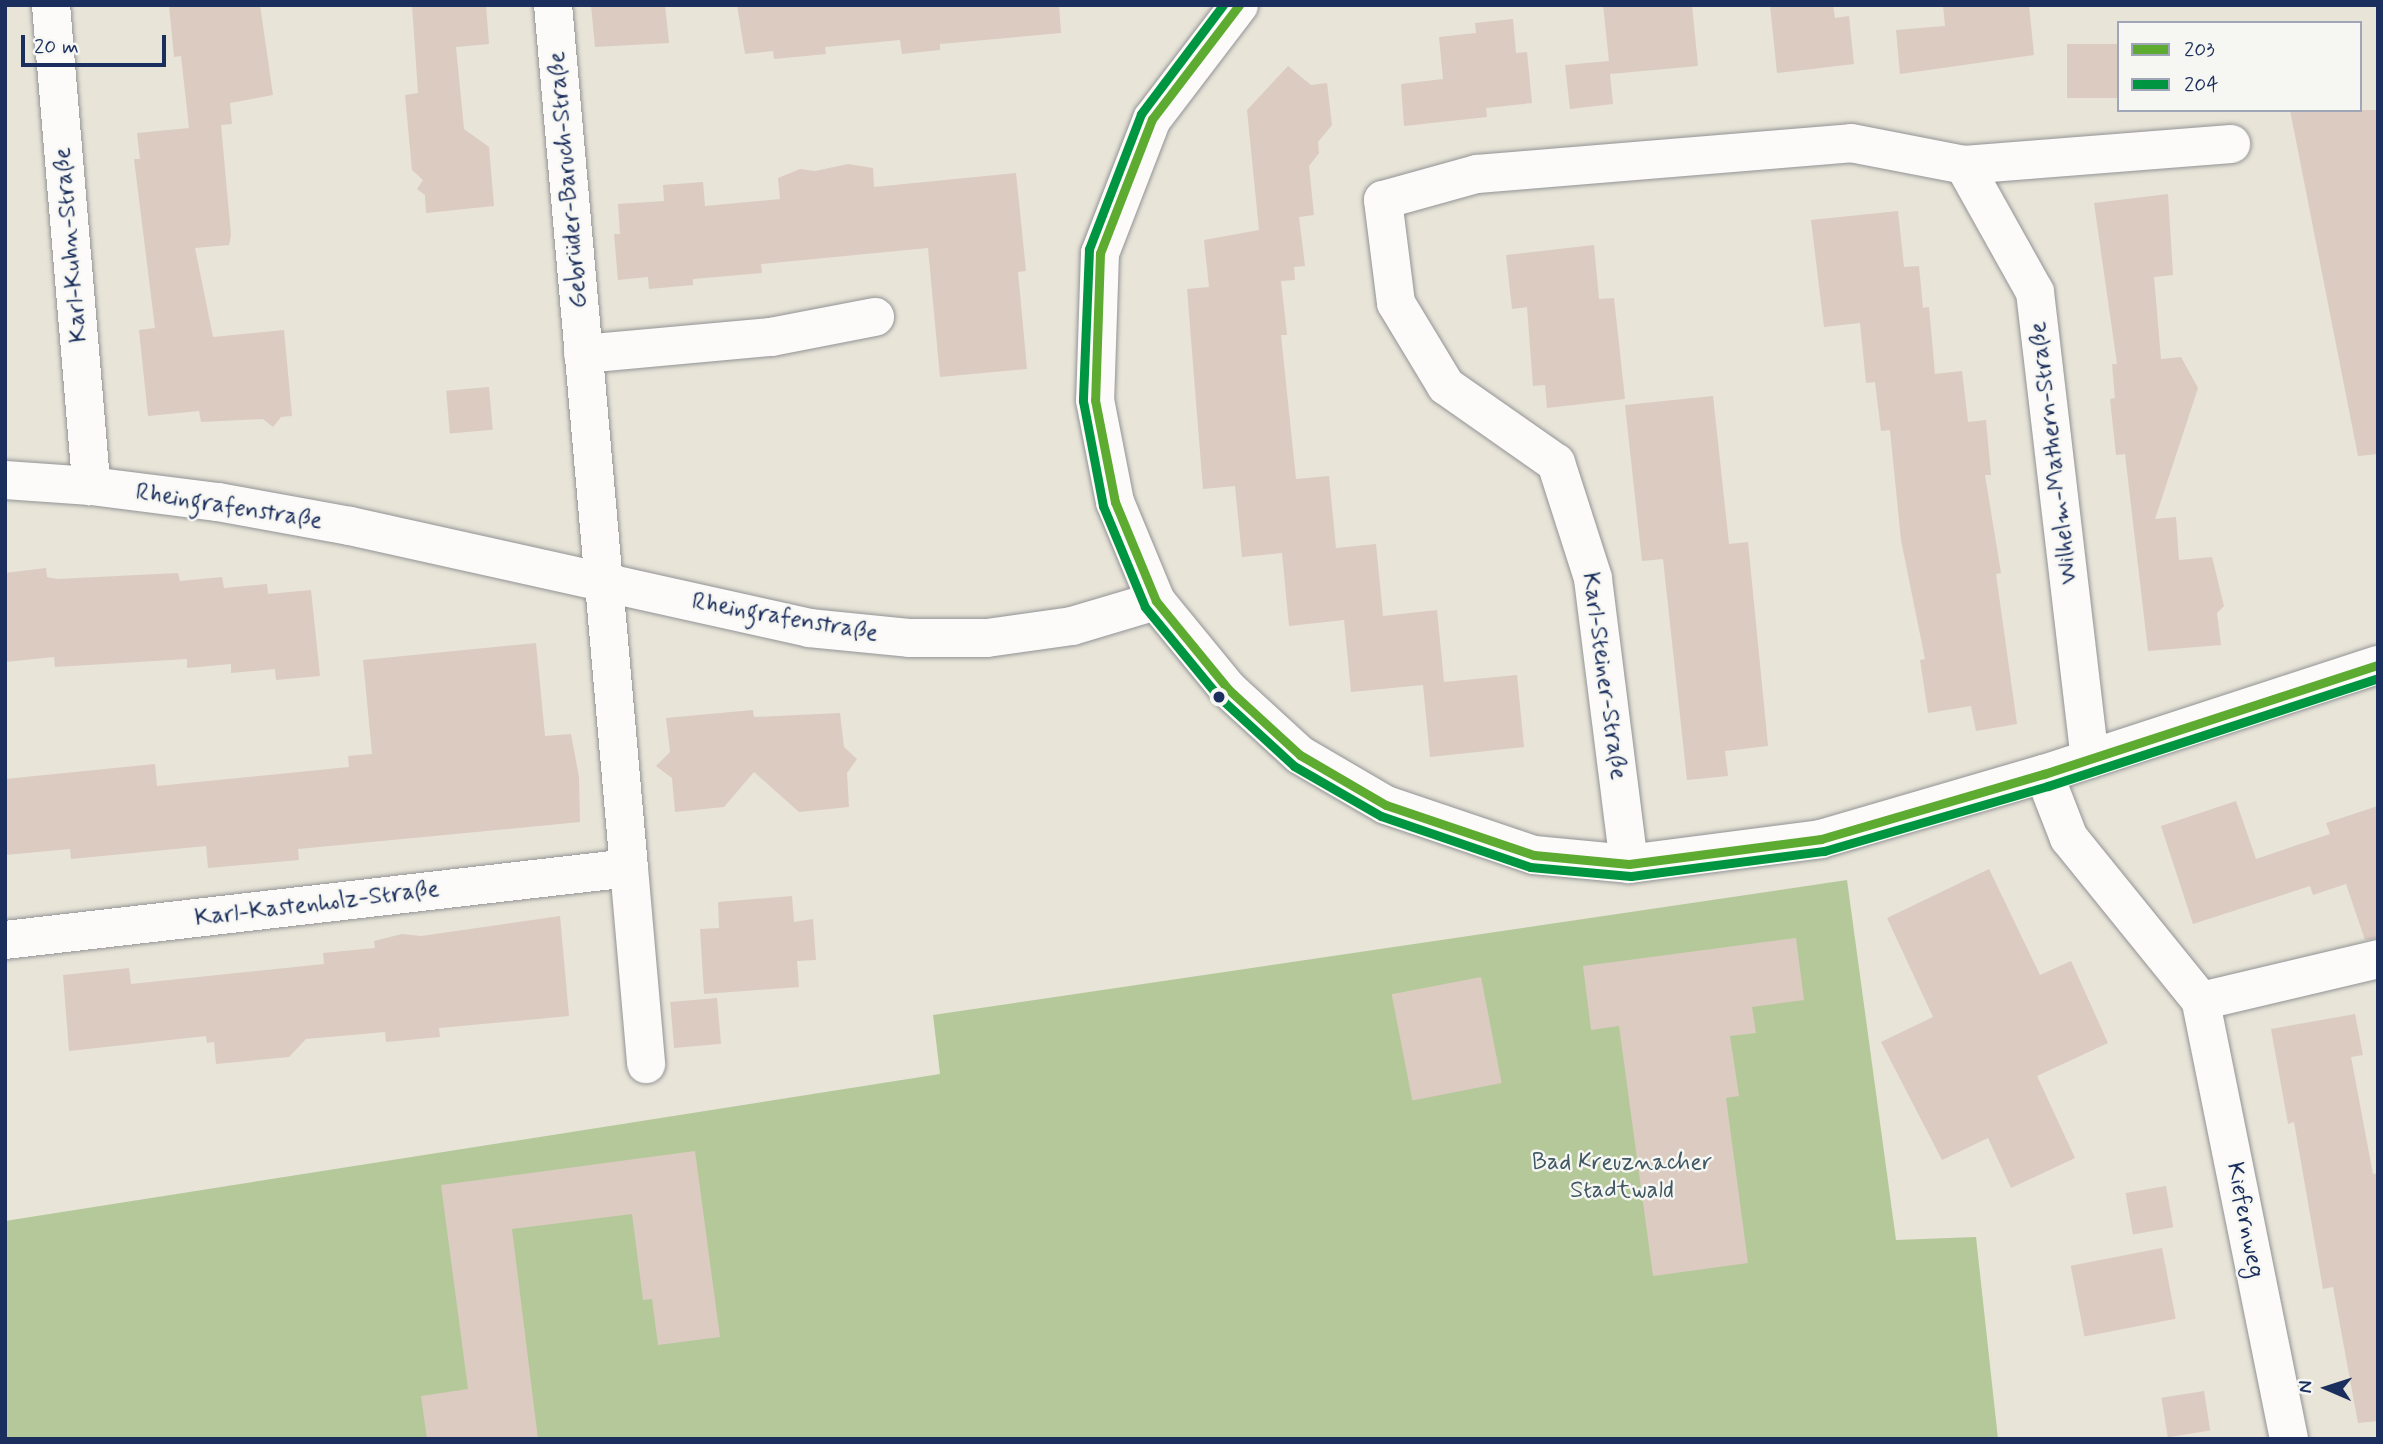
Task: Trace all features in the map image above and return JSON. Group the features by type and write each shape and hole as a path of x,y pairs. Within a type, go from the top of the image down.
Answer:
{"street":[{"name":"Karl-Kuhn-Straße","path":"51,5 91,486"},
{"name":"Gebrüder-Baruch-Straße","path":"553,5 601,584"},
{"path":"1240,5 1152,119 1100,253 1095,400 1115,502 1156,601 1228,689 1300,755 1386,805 1534,855 1629,864 1821,839 2044,774 2378,665"},
{"name":"Karl-Steiner-Straße","path":"1629,864 1593,578 1556,463 1446,386 1396,303 1383,200 1478,174 1851,143 1964,165"},
{"path":"1964,165 2231,144"},
{"name":"Wilhelm-Mathern-Straße","path":"1964,165 2035,292 2090,759"},
{"path":"583,354 771,337 875,317"},
{"name":"Rheingrafenstraße","path":"5,480 91,486 350,526 808,628 909,638 987,638 1072,626 1156,601"},
{"path":"601,584 646,1064"},
{"name":"Kiefernweg","path":"2044,774 2069,838 2201,1000 2289,1439"},
{"name":"Karl-Kastenholz-Straße","path":"5,940 629,868"},
{"path":"2201,1000 2378,959"}],"green space":[{"name":"Bad Kreuznacher Stadtwald","path":"1847,880 1896,1240 1976,1237 1998,1439 5,1439 5,1221 940,1074 933,1015"}],"building":[{"path":"169,5 260,5 273,95 230,103 232,124 221,125 231,235 229,245 195,248 213,337 284,330 292,416 281,417 273,427 263,419 201,422 199,411 148,416 139,330 155,328 134,159 140,159 137,133 189,128 181,56 174,57"},
{"path":"412,5 486,5 489,44 456,47 464,129 489,147 494,206 426,213 425,195 417,189 423,180 412,170 405,95 418,93"},
{"path":"591,5 665,5 669,43 595,47"},
{"path":"737,5 1059,5 1061,33 940,44 940,50 902,54 900,40 825,47 826,54 774,59 773,51 745,54"},
{"path":"1603,5 1692,5 1698,66 1610,74 1613,104 1570,109 1565,65 1609,61"},
{"path":"1770,5 1833,5 1835,18 1849,16 1854,64 1777,73"},
{"path":"1943,5 2029,5 2034,55 1900,74 1896,30 1945,26"},
{"path":"1513,19 1516,53 1527,52 1532,103 1486,108 1487,117 1404,126 1401,84 1443,79 1439,37 1476,33 1475,23"},
{"path":"2067,44 2117,44 2117,98 2067,98"},
{"path":"1288,66 1311,85 1327,83 1332,125 1318,142 1319,153 1309,166 1314,215 1299,217 1305,266 1294,267 1295,280 1281,281 1287,335 1281,335 1296,479 1329,476 1336,548 1376,544 1383,616 1437,610 1444,682 1517,675 1524,747 1430,757 1423,685 1351,692 1344,620 1289,626 1282,553 1242,557 1235,486 1203,489 1187,289 1209,287 1204,240 1259,230 1247,110"},
{"path":"2378,110 2378,454 2358,456 2290,112"},
{"path":"848,164 873,168 874,187 1016,173 1026,271 1018,272 1027,369 940,377 928,248 761,264 762,273 693,279 693,285 649,289 648,277 618,280 614,234 620,234 618,204 664,201 663,185 703,182 705,206 780,199 778,178 800,169 815,171"},
{"path":"2168,194 2173,275 2154,277 2161,359 2181,357 2198,388 2155,519 2176,517 2179,560 2212,557 2224,606 2217,613 2221,645 2148,651 2125,454 2116,455 2110,399 2115,398 2112,364 2117,364 2094,203"},
{"path":"1898,211 1904,267 1919,266 1923,308 1929,307 1935,374 1962,371 1968,422 1986,420 1991,475 1985,475 2001,573 1996,574 2017,724 1976,731 1971,706 1928,713 1920,660 1925,659 1901,540 1890,430 1881,431 1875,382 1866,383 1860,323 1824,327 1811,220"},
{"path":"1594,245 1599,299 1614,298 1625,399 1547,408 1545,385 1533,386 1527,307 1512,309 1506,255"},
{"path":"489,387 493,430 450,434 446,391"},
{"path":"1713,396 1729,544 1748,542 1768,746 1725,751 1728,776 1687,780 1663,559 1642,561 1625,405"},
{"path":"46,568 47,577 57,579 178,573 180,581 222,577 224,588 267,584 268,594 311,590 320,676 276,680 275,669 231,673 231,664 187,668 187,659 55,667 54,657 5,662 5,573"},
{"path":"536,643 545,736 571,734 579,777 580,822 298,849 299,860 208,868 206,846 71,859 70,849 5,855 5,779 155,764 157,786 349,767 348,756 372,754 363,660"},
{"path":"753,710 754,717 840,713 844,747 857,759 847,773 849,807 799,812 754,772 724,807 675,812 672,778 656,766 670,752 666,718"},
{"path":"2236,801 2256,859 2330,834 2326,823 2378,806 2378,938 2365,940 2346,884 2313,895 2310,886 2193,924 2161,826"},
{"path":"1989,869 2040,975 2071,961 2108,1043 2037,1076 2075,1158 2011,1188 1988,1138 1942,1160 1881,1042 1933,1017 1887,918"},
{"path":"792,896 794,922 813,919 816,960 797,961 799,987 704,994 700,929 719,928 718,902"},
{"path":"560,916 569,1016 439,1028 440,1037 386,1042 385,1032 306,1039 289,1057 216,1064 214,1042 207,1043 206,1036 69,1051 63,975 129,968 131,984 324,964 323,953 375,948 374,941 402,934 421,936"},
{"path":"1796,938 1804,1000 1752,1007 1756,1033 1730,1036 1739,1096 1726,1098 1748,1263 1653,1276 1619,1026 1591,1030 1583,966"},
{"path":"1481,977 1502,1083 1412,1100 1392,994"},
{"path":"717,998 721,1044 674,1048 670,1002"},
{"path":"2355,1014 2363,1055 2351,1057 2373,1174 2378,1173 2378,1421 2358,1423 2333,1287 2323,1289 2294,1122 2288,1124 2271,1029"},
{"path":"695,1151 720,1337 658,1345 652,1299 643,1300 632,1214 512,1229 538,1439 427,1439 421,1396 468,1389 441,1185"},
{"path":"2166,1186 2173,1227 2133,1234 2126,1193"},
{"path":"2162,1248 2176,1319 2084,1336 2071,1266"},
{"path":"2204,1391 2210,1431 2168,1437 2162,1398"}],"transit line":[{"name":"204","path":"1223,5 1141,114 1089,249 1083,401 1103,506 1145,607 1219,697 1294,766 1381,816 1530,867 1631,876 1824,851 2048,786 2378,678"},
{"name":"203","path":"1239,5 1152,119 1100,253 1095,400 1115,502 1156,601 1228,689 1300,755 1386,805 1534,855 1629,864 1821,839 2044,774 2378,665"}]}
